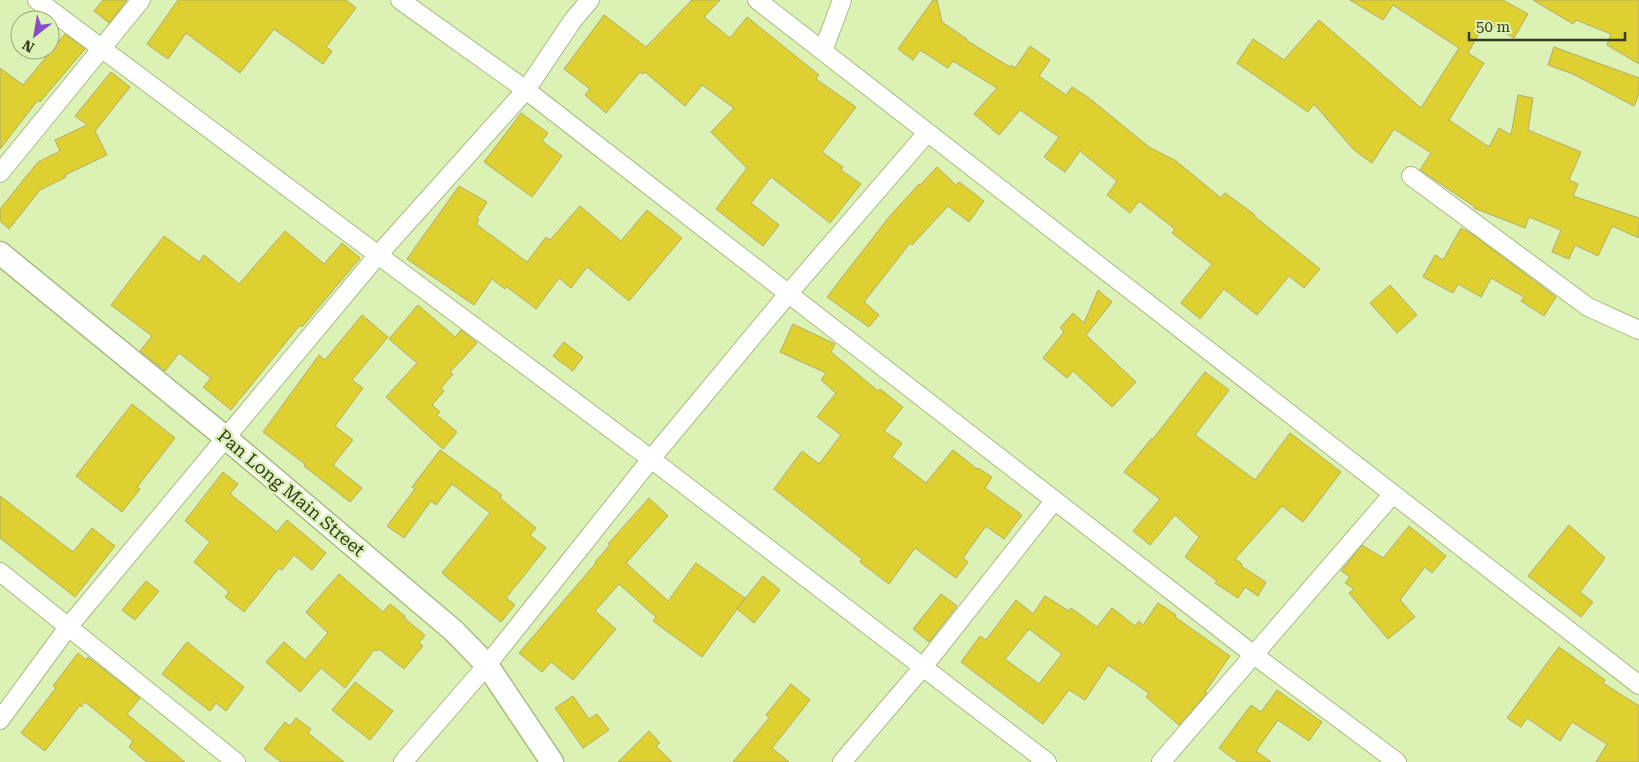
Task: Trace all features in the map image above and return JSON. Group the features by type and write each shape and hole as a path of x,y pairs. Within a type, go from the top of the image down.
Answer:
{"street":[{"path":"37,0 651,459 1047,762"},
{"path":"0,173 141,0"},
{"path":"400,0 526,90 1254,655 1397,762"},
{"path":"0,720 69,626 378,255 526,90 573,20 590,0"},
{"path":"757,0 1639,685"},
{"path":"823,51 842,0"},
{"path":"404,762 487,665 651,459 788,294 927,133"},
{"path":"1411,176 1588,307 1639,330"},
{"name":"Pan Long Main Street","path":"0,253 226,438 454,631 487,665 552,762"},
{"path":"1161,762 1392,495"},
{"path":"842,762 923,667 1054,500"},
{"path":"0,572 236,762"}],"building":[{"path":"103,0 127,0 109,23 94,11"},
{"path":"178,0 346,0 356,8 326,47 332,51 323,64 274,29 240,73 186,33 168,59 147,44"},
{"path":"692,0 720,0 704,17 730,38 747,17 819,75 816,79 856,107 822,152 843,167 841,170 861,184 830,223 771,177 751,203 779,225 763,246 716,209 747,168 711,132 734,108 702,85 685,106 645,72 643,74 640,72 606,113 585,95 590,89 564,69 604,15 646,47"},
{"path":"933,0 937,0 942,22 966,40 1010,67 1011,65 1015,68 1030,46 1050,60 1039,76 1066,95 1072,87 1089,98 1149,147 1176,161 1221,198 1225,193 1255,215 1320,269 1304,288 1289,276 1257,315 1224,289 1200,319 1181,303 1212,264 1172,233 1175,229 1139,201 1130,213 1107,195 1117,181 1080,151 1065,172 1044,157 1059,137 1020,110 999,135 974,114 997,88 953,61 948,68 920,50 913,60 898,49"},
{"path":"1350,0 1503,0 1528,14 1514,38 1486,21 1468,53 1484,63 1449,120 1489,147 1499,128 1511,135 1518,95 1533,98 1528,130 1581,152 1569,180 1578,184 1573,196 1639,218 1639,238 1612,226 1598,256 1575,245 1569,259 1552,252 1561,230 1529,217 1525,228 1474,208 1420,170 1431,153 1394,129 1372,163 1354,150 1314,104 1308,112 1237,63 1253,39 1284,60 1319,20 1421,108 1459,48 1393,5 1383,20"},
{"path":"1533,0 1639,0 1639,64 1607,45 1611,34 1576,20 1573,24"},
{"path":"65,34 85,49 40,102 38,100 0,149 0,68 23,85 44,60 60,60 60,40"},
{"path":"1554,47 1639,78 1639,94 1634,106 1573,74 1548,65"},
{"path":"111,72 130,87 95,131 107,155 65,175 66,177 40,190 9,229 0,221 0,209 38,162 60,151 55,140 87,125 75,116"},
{"path":"521,113 548,133 542,141 562,156 532,197 484,162"},
{"path":"937,167 956,185 959,182 984,201 969,222 948,206 912,245 910,243 864,302 879,315 869,327 827,297 889,217"},
{"path":"459,186 487,202 477,218 479,220 476,224 527,262 546,237 550,240 580,206 621,241 647,210 682,238 629,301 587,267 571,288 559,278 536,309 507,287 505,289 492,279 474,305 407,259"},
{"path":"1461,228 1472,234 1556,297 1544,316 1521,301 1524,297 1491,278 1481,297 1458,284 1453,293 1423,277 1435,255 1443,260"},
{"path":"285,231 324,264 342,243 360,258 302,327 300,325 231,410 203,387 211,378 179,353 165,371 140,351 152,336 111,305 164,236 199,262 204,255 239,284"},
{"path":"1390,285 1417,315 1397,333 1370,303"},
{"path":"1098,290 1112,302 1086,335 1136,382 1112,407 1073,371 1067,378 1043,358 1064,332 1060,328 1073,313 1084,323"},
{"path":"418,305 455,337 461,330 477,343 450,372 453,374 441,388 444,391 432,405 440,412 437,415 457,432 443,449 386,397 417,363 389,339"},
{"path":"362,315 388,337 352,380 363,388 335,426 353,440 333,465 362,488 350,502 263,432 319,355 325,360"},
{"path":"793,324 835,344 831,352 878,391 880,389 903,407 884,431 902,443 892,457 926,483 953,450 977,469 992,477 985,488 1022,515 1004,539 986,526 963,558 968,562 956,578 915,548 889,584 860,562 862,559 774,489 802,451 819,464 841,435 817,417 836,393 821,380 826,373 780,352"},
{"path":"564,342 583,357 573,371 553,356"},
{"path":"1205,372 1229,390 1195,435 1255,480 1290,433 1341,472 1303,522 1282,506 1235,559 1242,564 1241,566 1266,582 1258,596 1245,587 1238,598 1215,583 1217,581 1185,557 1199,537 1175,515 1150,545 1133,531 1160,499 1124,472 1153,439"},
{"path":"132,404 175,438 137,487 140,489 122,512 76,476"},
{"path":"440,450 502,495 500,498 536,528 530,535 546,548 506,598 515,605 501,622 442,573 490,513 452,484 436,505 431,501 404,538 387,526 415,489 412,487"},
{"path":"223,472 238,484 230,494 277,532 287,520 326,553 312,570 294,555 282,570 279,568 244,612 225,597 229,592 194,562 210,542 185,521"},
{"path":"0,496 73,552 92,528 115,546 75,597 0,538"},
{"path":"649,498 668,516 626,563 668,601 696,563 745,598 702,657 653,621 656,617 619,584 595,611 616,629 573,680 551,662 542,672 519,653 596,563 610,545 608,544"},
{"path":"1569,525 1605,558 1580,592 1593,602 1581,617 1528,576"},
{"path":"1409,526 1446,556 1432,573 1425,567 1400,600 1415,617 1388,639 1349,593 1354,589 1345,583 1350,577 1341,571 1362,545 1383,558"},
{"path":"339,574 383,612 390,604 405,616 404,618 425,635 419,643 423,646 404,669 379,649 377,651 374,650 345,688 321,668 300,692 266,662 284,642 305,660 328,633 306,612"},
{"path":"763,576 780,590 754,623 737,609"},
{"path":"146,581 159,591 135,620 122,610"},
{"path":"941,594 957,606 929,642 913,629"},
{"path":"1045,596 1069,611 1071,608 1097,627 1112,608 1135,626 1139,621 1143,625 1158,603 1230,656 1205,692 1207,693 1179,725 1146,697 1149,693 1108,665 1085,700 1069,690 1043,724 961,662 980,636 986,640 1016,600 1033,614","holes":["1029,629 1062,654 1039,684 1005,659"]},
{"path":"187,642 244,687 226,711 216,703 210,711 162,674"},
{"path":"1559,647 1605,680 1603,683 1639,706 1639,762 1596,762 1607,744 1572,722 1560,741 1527,718 1521,727 1507,718"},
{"path":"78,653 86,660 88,657 140,698 127,714 185,762 147,762 129,747 133,741 85,702 81,707 80,705 45,751 21,733 56,688 53,686"},
{"path":"355,682 393,711 370,740 332,710"},
{"path":"791,684 810,700 772,748 789,762 733,762 769,718 766,715"},
{"path":"1277,690 1322,722 1309,741 1278,720 1256,751 1271,762 1238,762 1219,748 1251,705 1261,712"},
{"path":"573,696 589,719 597,714 609,730 583,748 555,708"},
{"path":"296,718 311,729 308,733 344,762 281,762 264,749 285,722 290,726"},
{"path":"649,731 660,743 656,746 672,762 618,762"}]}
